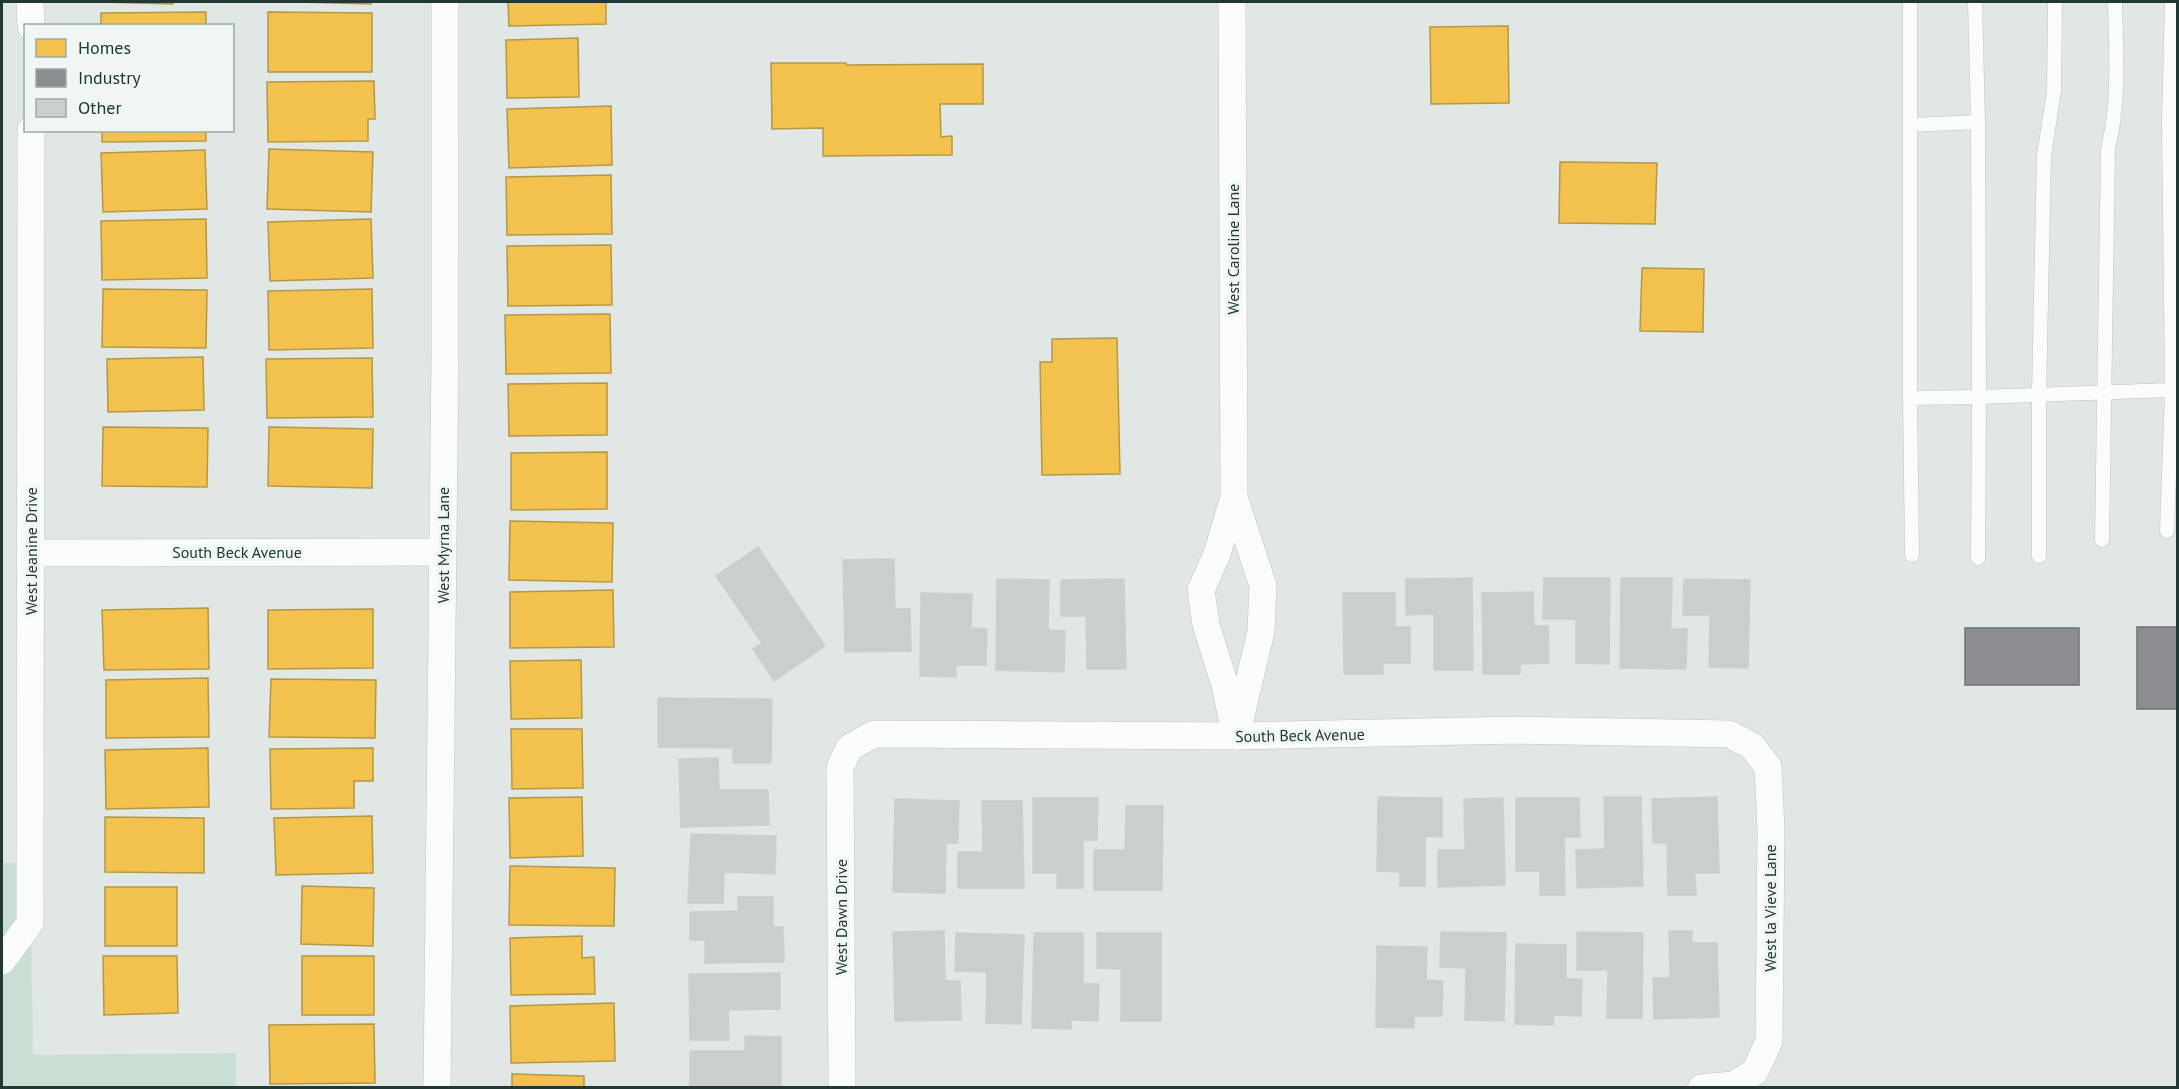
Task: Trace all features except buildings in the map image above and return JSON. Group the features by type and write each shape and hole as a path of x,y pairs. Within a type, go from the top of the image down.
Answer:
{"street":[{"path":"30,2 31,24"},
{"name":"West Myrna Lane","path":"437,1088 443,552 445,2"},
{"name":"West Caroline Lane","path":"1232,2 1234,497 1218,554 1201,590 1206,625 1225,685 1236,736"},
{"name":"West Jeanine Drive","path":"2,961 30,923 31,132"},
{"name":"West Caroline Lane","path":"1234,497 1263,586 1260,632 1236,736"},
{"name":"South Beck Avenue","path":"32,553 443,552"},
{"name":"South Beck Avenue","path":"849,748 874,734 1236,736 1517,730 1729,734 1752,746"},
{"name":"West la Vieve Lane","path":"1701,1088 1733,1085 1755,1072 1769,1041 1771,830 1768,767 1752,746"},
{"name":"West Dawn Drive","path":"842,1088 840,768 849,748"}],"lane":[{"path":"1910,2 1912,555"},
{"path":"1975,2 1978,122 1978,558"},
{"path":"2039,556 2039,395 2044,154 2054,91 2055,2"},
{"path":"2102,540 2108,149 2115,121 2117,92 2115,2"},
{"path":"2167,531 2172,390 2169,122 2172,2"},
{"path":"1910,124 1978,122"},
{"path":"1910,398 1979,398 2172,390"}],"green space":[{"path":"2,863 30,863 33,1055 236,1053 236,1087 2,1087"}]}
